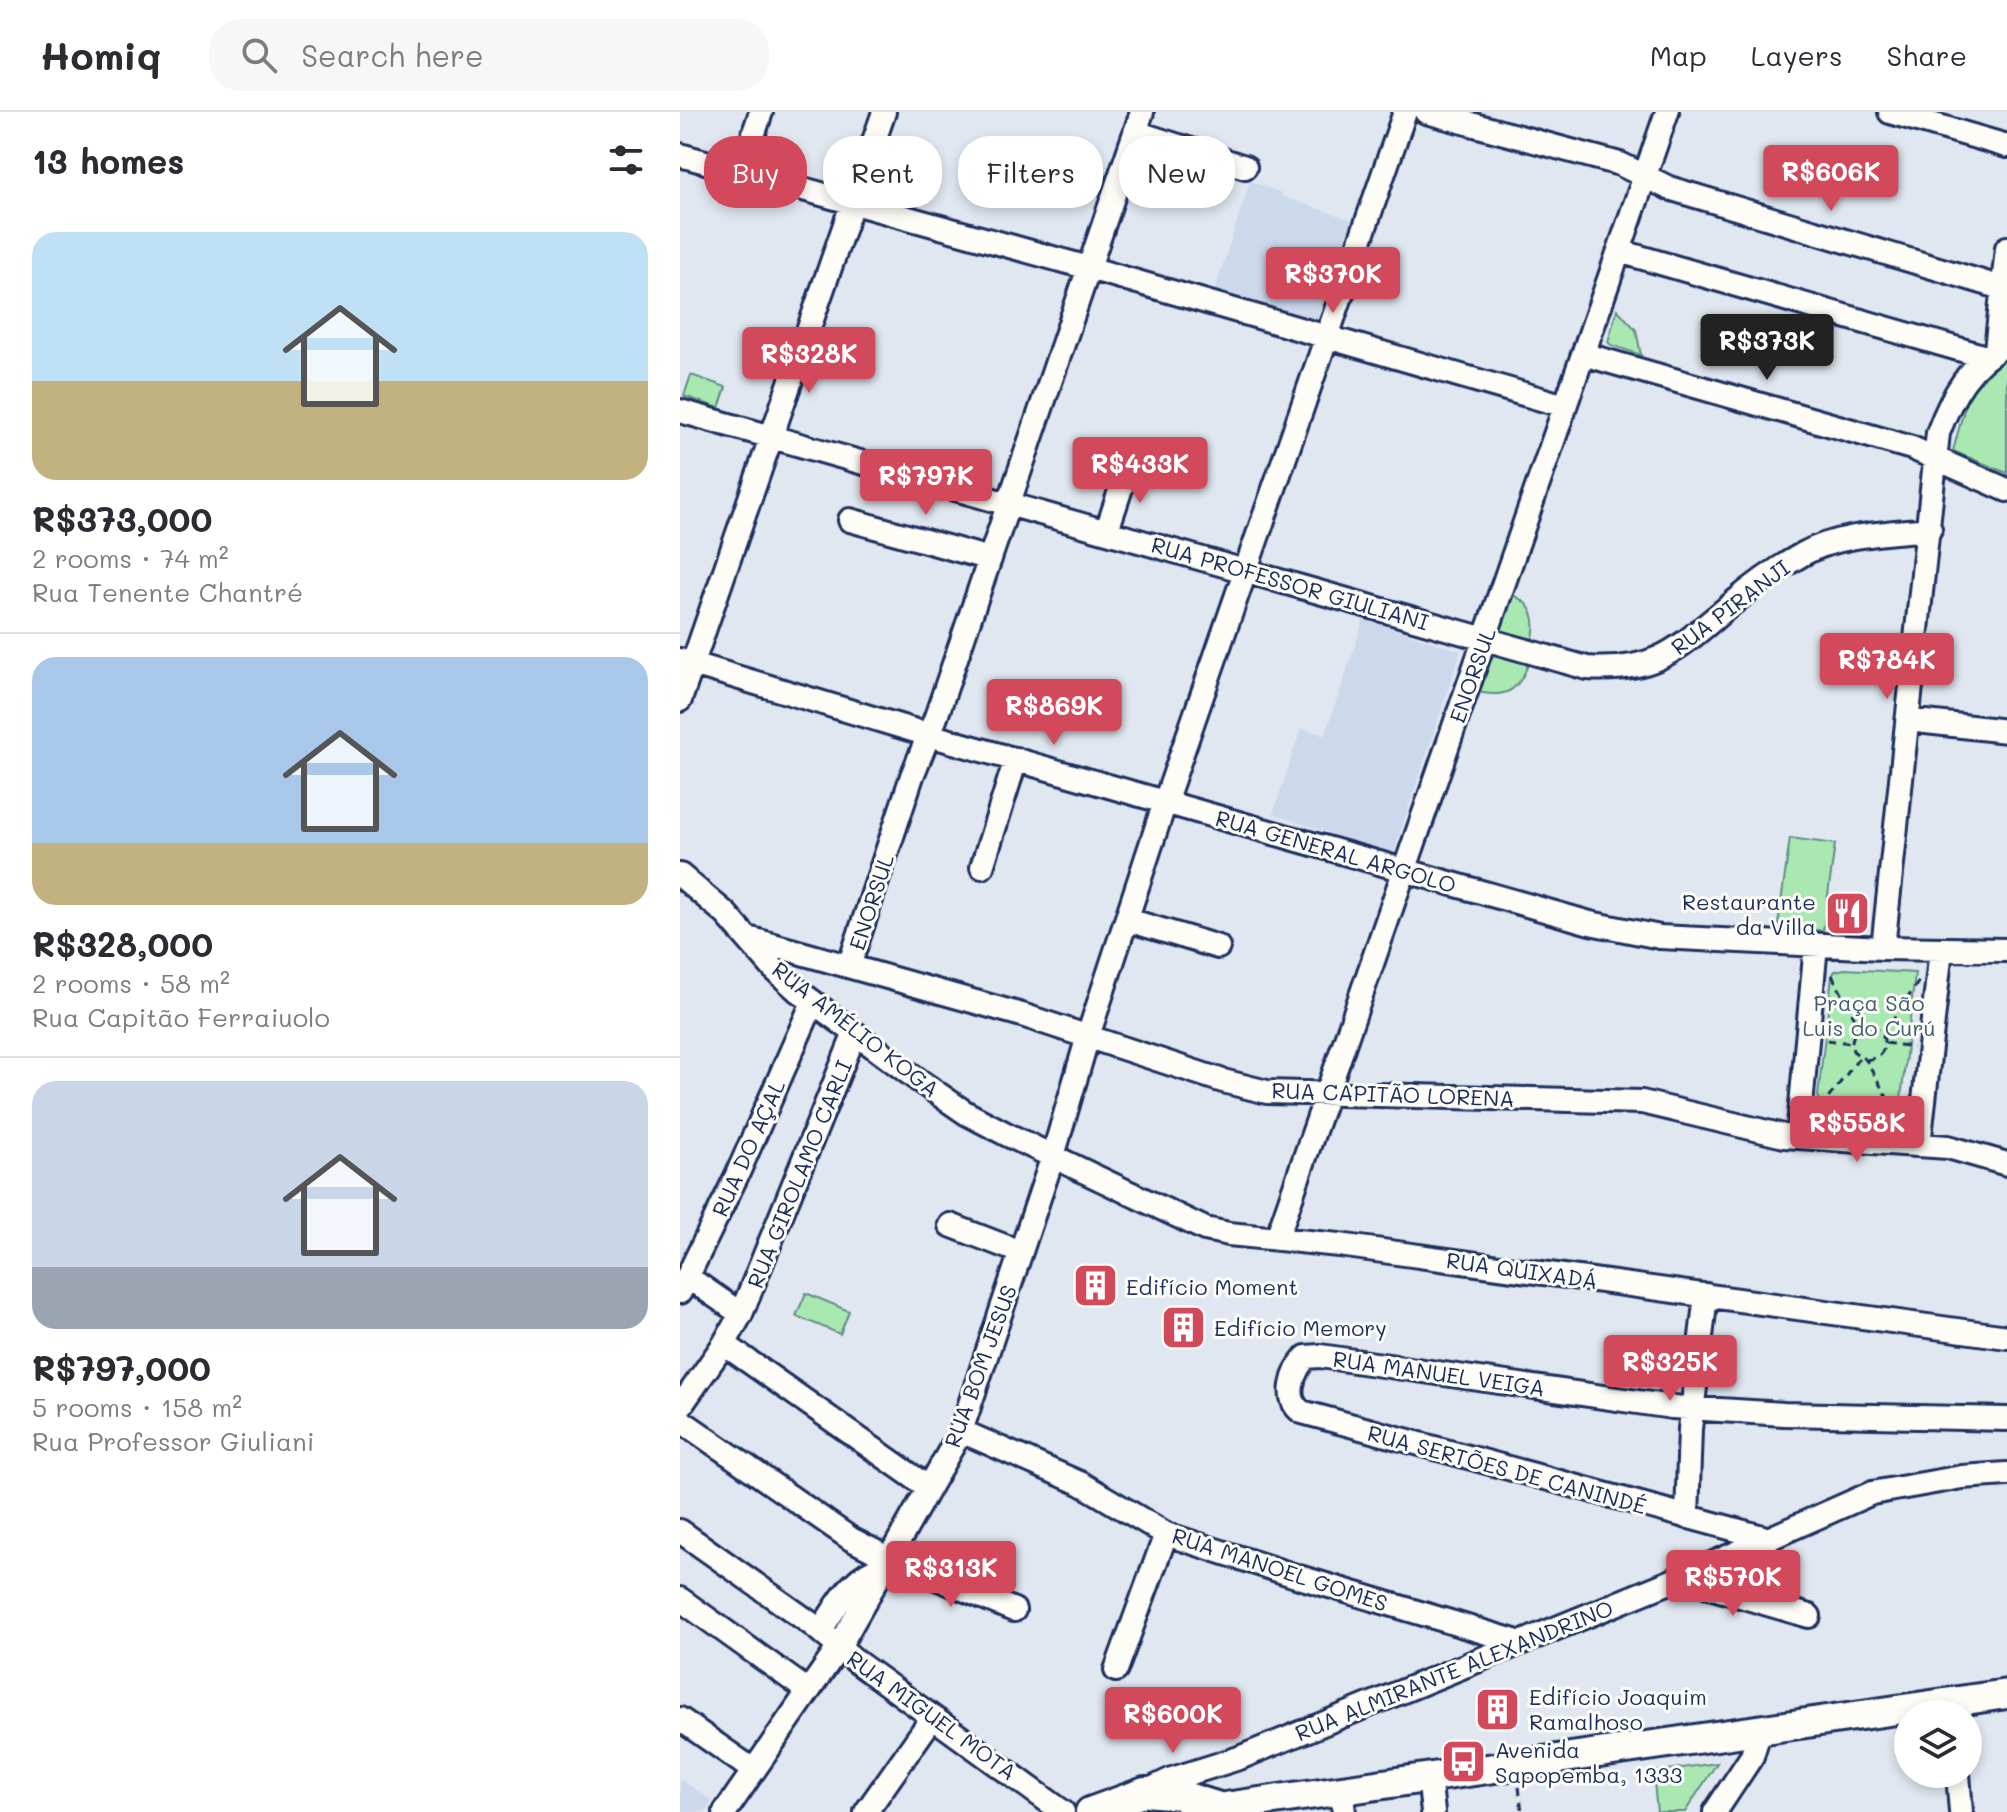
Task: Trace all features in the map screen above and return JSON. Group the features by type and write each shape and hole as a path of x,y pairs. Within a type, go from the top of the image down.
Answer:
{"main road":[{"path":"1982,1700 2007,1694"},
{"path":"1091,1812 1147,1802 1223,1808 1342,1801 1429,1776 1760,1729 1894,1714"}],"street":[{"path":"753,136 761,112"},
{"path":"876,136 884,112"},
{"path":"1053,1156 1088,1036 1165,802 1405,112"},
{"path":"1426,112 1475,119 1620,164 1669,188 2002,288"},
{"name":"ENORSUL","path":"1277,1238 1667,112"},
{"path":"1890,112 2007,146"},
{"path":"1138,122 1245,167"},
{"name":"ENORSUL","path":"849,966 1138,122"},
{"path":"680,155 704,162"},
{"path":"680,700 686,662 771,436 851,208"},
{"path":"874,208 1565,406"},
{"path":"1883,948 1938,433 1959,387 1996,350 2007,248"},
{"path":"1619,251 1996,350"},
{"path":"1583,354 1912,448 2007,490"},
{"name":"RUA PROFESSOR GIULIANI","path":"680,411 1485,638"},
{"path":"1107,530 1129,464"},
{"path":"850,520 990,559"},
{"name":"RUA PIRANJI","path":"1485,638 1587,668 1625,668 1645,664 1683,645 1733,603 1806,552 1846,540 1930,529"},
{"name":"RUA GENERAL ARGOLO","path":"686,662 929,735 1590,923 1660,937 1883,948 2007,950"},
{"path":"1908,720 2007,731"},
{"path":"982,867 1016,759"},
{"name":"RUA AMÉLIO KOGA","path":"680,875 726,914 774,969 813,1002 966,1113 1053,1156"},
{"path":"1128,920 1218,947"},
{"name":"RUA CAPITÃO LORENA","path":"746,938 1088,1036 1267,1092 1642,1102 1798,1137 1948,1147 2007,1164"},
{"path":"1798,1137 1816,945"},
{"path":"1919,1145 1941,949"},
{"name":"RUA DO AÇAL","path":"684,1285 813,1002"},
{"name":"RUA GIROLAMO CARLI","path":"680,1407 741,1314 855,1033"},
{"name":"RUA QUIXADÁ","path":"1053,1156 1205,1229 1229,1234 2007,1337"},
{"name":"RUA BOM JESUS","path":"725,1812 839,1647 961,1431 1053,1156"},
{"path":"950,1225 1020,1252"},
{"name":"RUA GIROLAMO CARLI","path":"684,1285 741,1314"},
{"path":"1687,1517 1692,1408 1706,1295"},
{"path":"724,1344 929,1488"},
{"name":"RUA MANUEL VEIGA","path":"1303,1359 1320,1356 1692,1408 1784,1414 2007,1419"},
{"name":"RUA SERTÕES DE CANINDÉ","path":"1303,1359 1291,1390 1291,1400 1302,1412 1770,1539"},
{"path":"680,1420 886,1562 1014,1610"},
{"name":"RUA MANOEL GOMES","path":"961,1431 1082,1484 1166,1534 1521,1643"},
{"path":"1979,1476 2007,1461"},
{"name":"RUA ALMIRANTE ALEXANDRINO","path":"1147,1802 1172,1779 1239,1758 1521,1643 1872,1493 1909,1485 2007,1474"},
{"name":"RUA MIGUEL MOTA","path":"680,1531 1063,1812"},
{"path":"1116,1670 1166,1534"},
{"name":"RUA BOM JESUS","path":"820,1631 856,1579 886,1562"},
{"path":"1700,1569 1708,1586 1809,1616"},
{"path":"680,1599 808,1691"},
{"path":"866,1812 932,1718"},
{"path":"680,1719 753,1770"},
{"path":"1715,1812 1752,1756 1760,1729"},
{"name":"RUA ALMIRANTE ALEXANDRINO","path":"1185,1804 1218,1764"},
{"path":"1429,1776 1433,1812"},
{"path":"1959,1788 1961,1812"}],"path":[{"path":"1816,945 1860,1028"},
{"path":"1883,1035 1941,949"},
{"path":"1860,1028 1876,1028 1883,1035 1885,1043 1875,1059 1859,1058 1853,1051 1853,1034 1860,1028"},
{"path":"1807,1038 1851,1043"},
{"path":"1885,1043 1930,1050"},
{"path":"1798,1137 1859,1058"},
{"path":"1866,1060 1893,1111 1919,1145"},
{"path":"1516,1764 1522,1812"}],"shaded area":[{"path":"1250,181 1281,193 1281,196 1352,220 1316,322 1214,293"},
{"path":"1364,619 1461,651 1393,854 1273,814 1301,728 1325,735"},
{"path":"680,1779 712,1801 705,1812 680,1812"}],"green space":[{"path":"1617,309 1636,330 1641,355 1608,342"},
{"path":"2007,352 2007,473 1953,451 1968,395 1993,356"},
{"path":"691,375 726,387 719,408 684,396"},
{"path":"1503,592 1520,599 1531,611 1534,635 1531,645 1489,633"},
{"path":"1485,646 1530,659 1521,680 1509,691 1493,694 1470,690"},
{"path":"1790,838 1835,844 1823,931 1778,925"},
{"name":"Praça São Luis do Curú","path":"1835,971 1915,973 1899,1118 1894,1124 1827,1118 1818,1096 1832,976"},
{"path":"806,1293 849,1311 840,1334 796,1316"},
{"path":"1717,1763 1685,1812 1657,1812 1653,1772"}],"place":[{"name":"Restaurante da Villa","path":"1847,914"},
{"name":"Edifício Moment","path":"1095,1286"},
{"name":"Edifício Memory","path":"1183,1327"},
{"name":"Edifício Joaquim Ramalhoso","path":"1498,1709"},
{"name":"Avenida Sapopemba, 1333","path":"1464,1762"}]}
